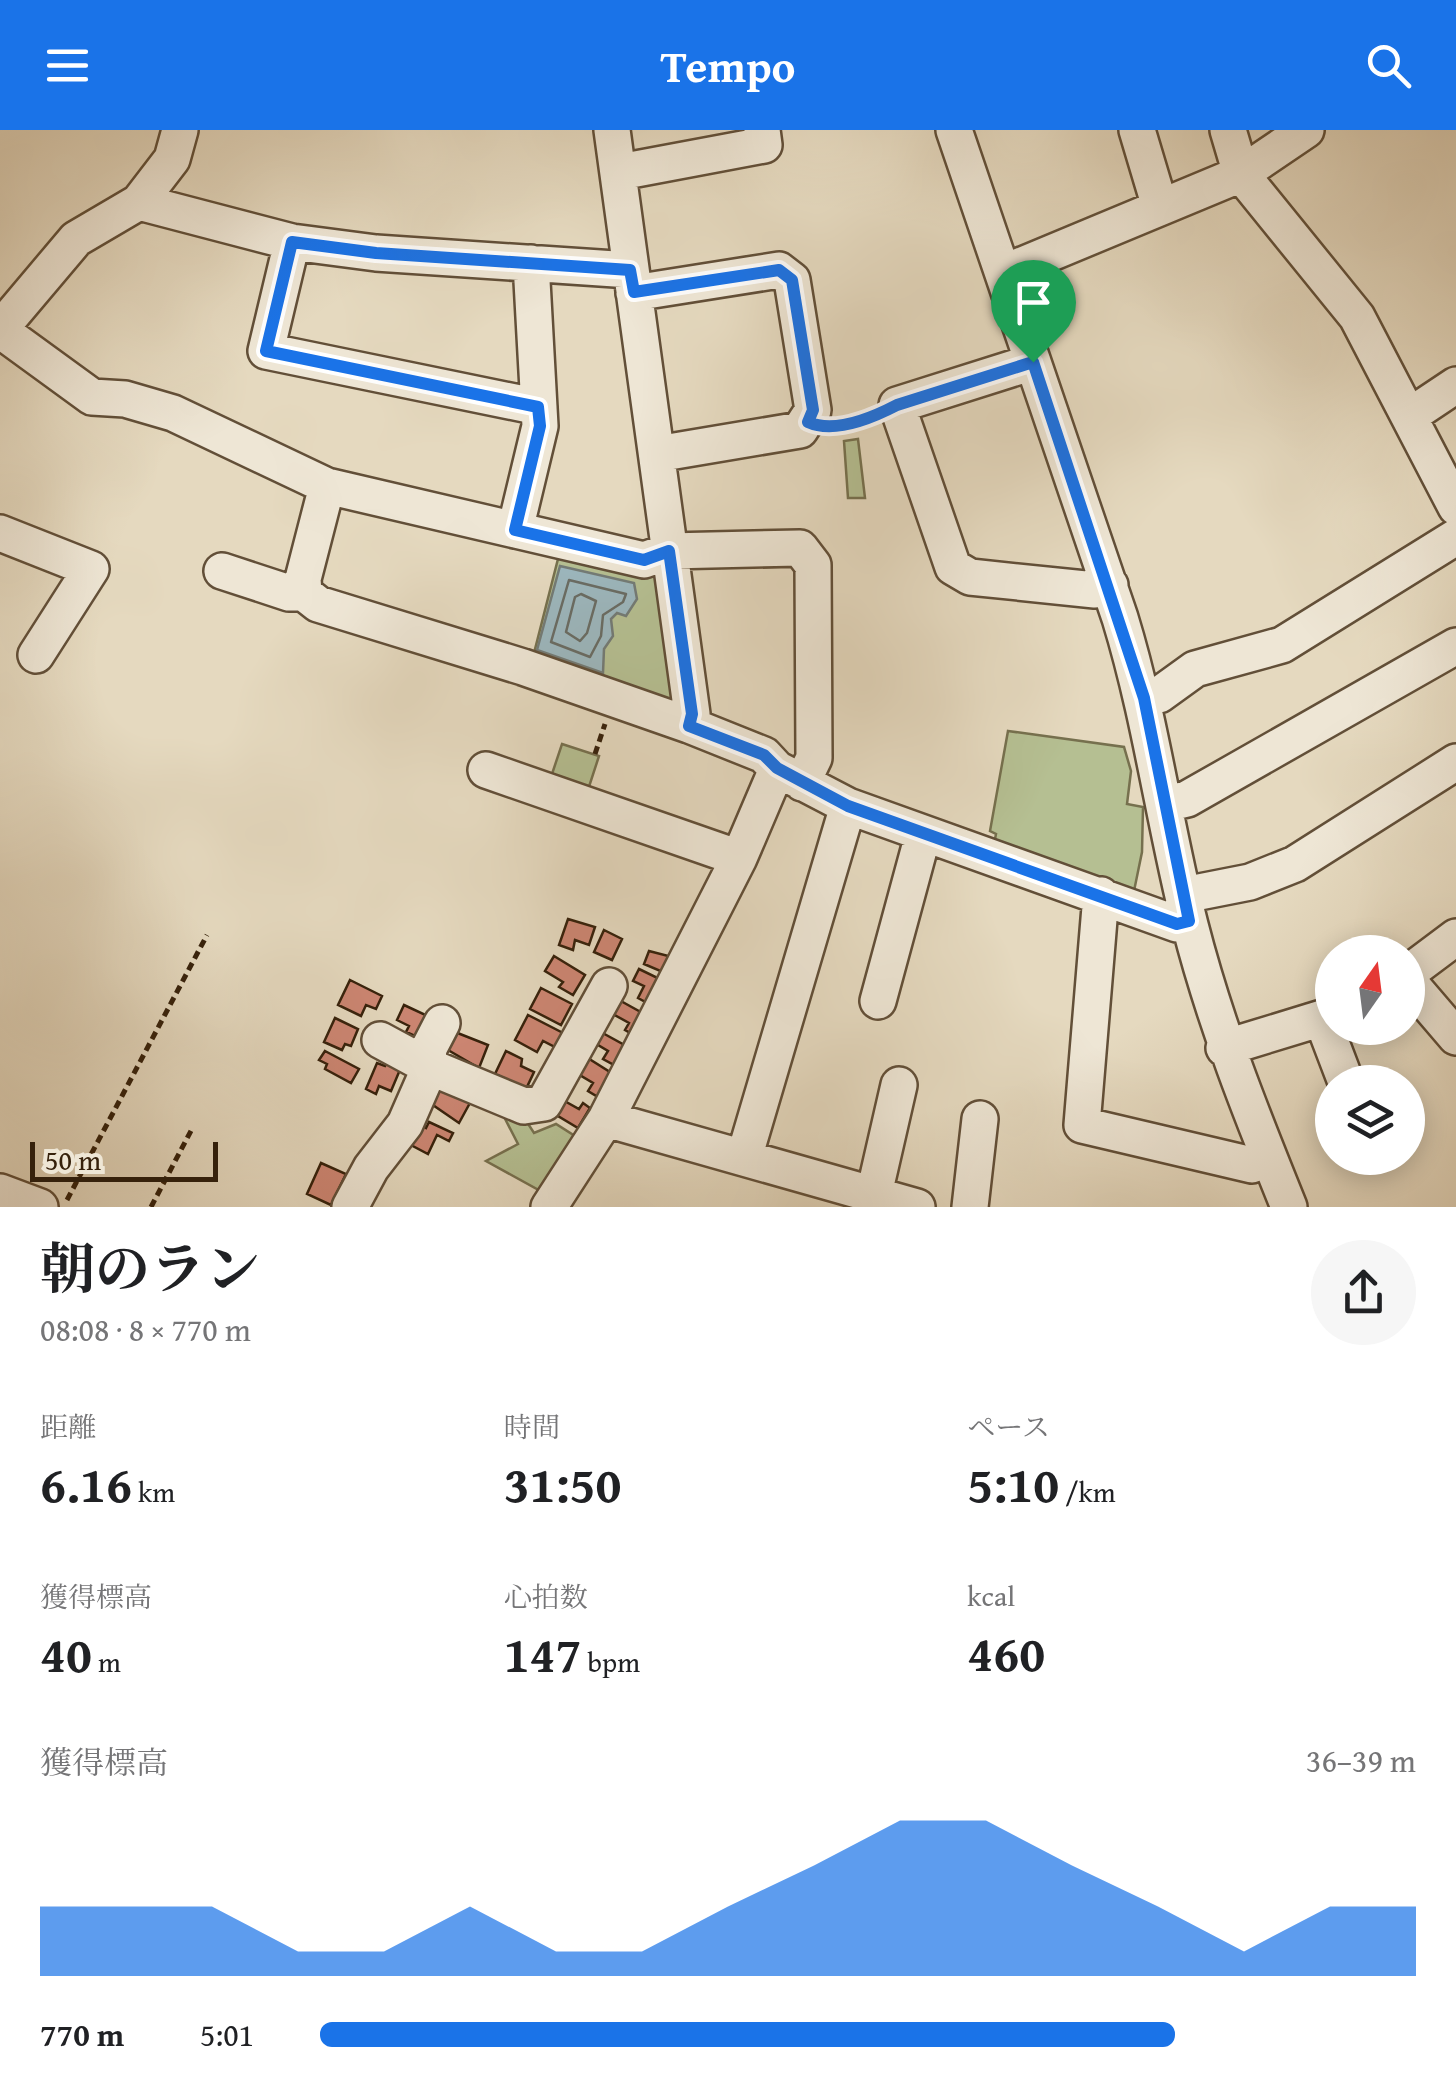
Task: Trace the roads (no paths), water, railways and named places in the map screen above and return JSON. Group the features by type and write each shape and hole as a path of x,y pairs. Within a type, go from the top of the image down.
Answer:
{"street":[{"path":"180,130 172,159 139,202 76,239 0,330 92,397 125,400 173,412 327,486 515,530 644,560 669,551 800,548 812,565 814,758 789,776 738,858 606,1118 550,1207"},
{"path":"612,130 692,714 689,726"},
{"path":"620,172 764,145 762,130"},
{"path":"954,130 1110,586 1144,698 1187,908 1224,1048 1281,1204"},
{"path":"1137,130 1160,207"},
{"path":"1228,130 1241,174 1357,318 1456,507"},
{"path":"1003,273 1241,174 1306,130"},
{"path":"139,202 292,242 530,263 632,281 779,270 792,280 813,410 808,422 800,430 658,454"},
{"path":"292,242 266,351 538,407"},
{"path":"515,530 540,426 530,263"},
{"path":"1033,362 897,405 952,567 970,577 1095,590 1110,586"},
{"path":"1411,415 1456,386"},
{"path":"327,486 302,580 304,592 318,604 523,667 689,726 764,755 789,776 848,806 1177,924 1187,908 1295,864 1456,762"},
{"path":"0,533 91,569 36,655"},
{"path":"1144,698 1159,695 1195,668 1282,645 1456,537"},
{"path":"222,571 289,593 304,592"},
{"path":"1166,804 1187,799 1456,646"},
{"path":"486,770 738,858"},
{"path":"744,1158 848,806"},
{"path":"878,1000 923,834"},
{"path":"1100,896 1082,1124 1252,1165 1267,1158"},
{"path":"1425,960 1456,937"},
{"path":"380,1040 430,1067 524,1106 544,1103 610,986"},
{"path":"1425,1000 1456,1036"},
{"path":"1224,1048 1315,1021"},
{"path":"350,1207 371,1168 405,1124 430,1067 428,1050 442,1023"},
{"path":"862,1197 898,1085"},
{"path":"606,1118 862,1197 917,1207"},
{"path":"970,1207 980,1119"},
{"path":"0,1192 40,1207"}],"water":[{"path":"560,566 634,583 637,599 626,616 617,613 611,619 613,636 604,649 603,673 537,650"}]}
